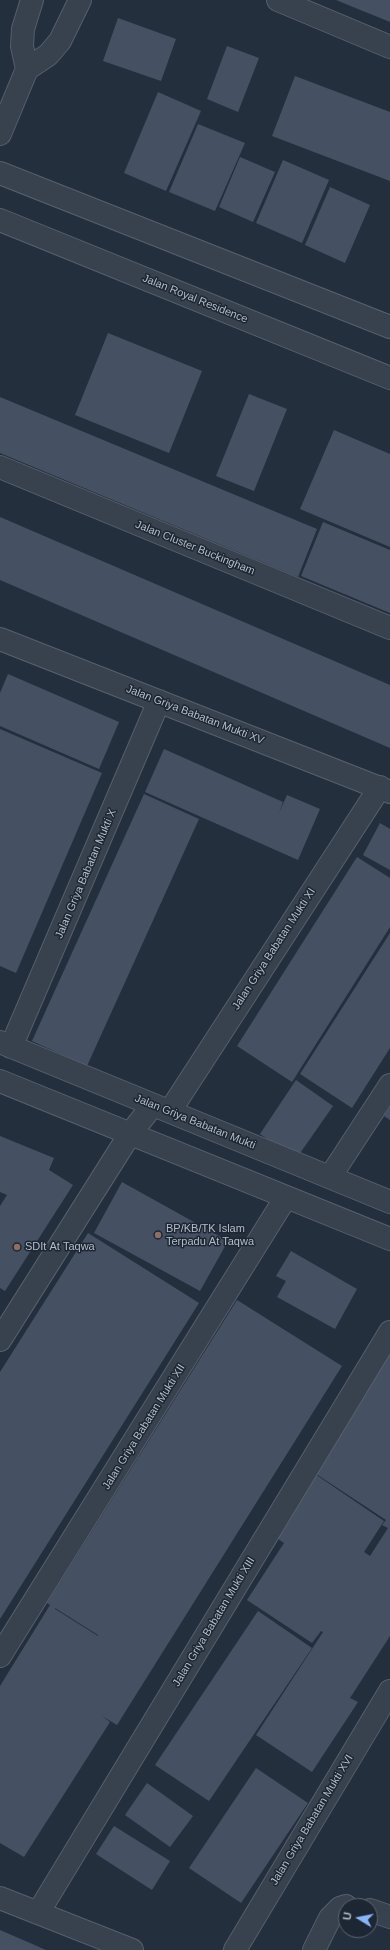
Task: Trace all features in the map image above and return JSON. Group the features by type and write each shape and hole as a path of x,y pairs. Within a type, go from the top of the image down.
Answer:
{"street":[{"path":"0,134 27,69 22,40 23,29 32,0"},
{"path":"27,69 48,55 60,41 80,0"},
{"path":"278,0 390,47"},
{"path":"0,173 390,327"},
{"name":"Jalan Royal Residence","path":"0,220 390,378"},
{"name":"Jalan Cluster Buckingham","path":"0,467 390,628"},
{"name":"Jalan Griya Babatan Mukti XV","path":"2,646 159,701 385,789"},
{"name":"Jalan Griya Babatan Mukti X","path":"6,1045 159,701"},
{"name":"Jalan Griya Babatan Mukti XI","path":"1,1337 130,1134 161,1108 385,789"},
{"name":"Jalan Griya Babatan Mukti","path":"6,1045 390,1202"},
{"path":"0,1081 390,1239"},
{"path":"330,1177 390,1085"},
{"name":"Jalan Griya Babatan Mukti XII","path":"0,1656 286,1197"},
{"name":"Jalan Griya Babatan Mukti XIII","path":"38,1913 390,1332"},
{"name":"Jalan Griya Babatan Mukti XVI","path":"235,1950 390,1690"},
{"path":"0,1898 132,1950"},
{"path":"314,1950 330,1918 338,1910"},
{"path":"378,1913 390,1917"}],"building":[{"path":"336,0 390,0 390,22 358,9"},
{"path":"118,18 176,39 161,81 103,61"},
{"path":"227,46 259,58 238,112 207,99"},
{"path":"295,76 390,112 390,181 272,136"},
{"path":"158,92 201,111 166,191 124,173"},
{"path":"198,124 245,143 215,211 169,192"},
{"path":"240,157 275,172 253,222 219,207"},
{"path":"283,160 329,180 302,243 256,223"},
{"path":"330,187 370,205 345,263 305,245"},
{"path":"108,333 202,371 169,453 75,415"},
{"path":"249,394 287,409 254,491 216,476"},
{"path":"0,397 317,529 298,577 0,453"},
{"path":"334,430 390,454 390,547 300,509"},
{"path":"0,517 390,685 390,748 0,580"},
{"path":"323,522 390,550 390,613 301,576"},
{"path":"8,674 119,722 99,769 0,726 0,693"},
{"path":"0,729 102,773 16,973 0,966"},
{"path":"164,749 283,802 279,813 287,795 320,809 298,860 145,792"},
{"path":"144,794 199,819 87,1066 32,1041"},
{"path":"380,823 390,829 390,870 363,855"},
{"path":"357,857 390,878 390,927 292,1082 237,1046"},
{"path":"390,933 390,1048 352,1108 300,1074"},
{"path":"296,1080 333,1106 296,1159 260,1134"},
{"path":"390,1107 390,1120 384,1116"},
{"name":"SDIt At Taqwa","path":"0,1136 54,1158 49,1170 73,1185 5,1291 0,1288 0,1206 7,1195 0,1192"},
{"path":"122,1182 228,1241 200,1291 94,1233"},
{"path":"88,1233 199,1303 0,1619 0,1372"},
{"path":"291,1251 357,1289 335,1329 277,1297 286,1281 276,1276"},
{"path":"237,1300 342,1366 117,1725 102,1716 110,1722 24,1857 0,1843 0,1686 50,1605 47,1603","holes":["55,1608 98,1635 98,1636"]},
{"path":"390,1347 390,1636 350,1698 358,1702 312,1772 256,1735 323,1632 321,1631 312,1643 247,1600 284,1543 271,1534 312,1472 384,1521 364,1552 370,1556 388,1528 382,1525 386,1520 310,1470"},
{"path":"258,1611 312,1648 209,1801 155,1765"},
{"path":"256,1768 308,1803 241,1903 189,1868"},
{"path":"147,1783 193,1816 170,1847 125,1815"},
{"path":"114,1826 170,1861 152,1890 96,1854"},
{"path":"0,1930 30,1943 46,1950 0,1950"}],"place":[{"name":"BP/KB/TK Islam Terpadu At Taqwa","path":"158,1235"},
{"name":"SDIt At Taqwa","path":"17,1247"}]}
